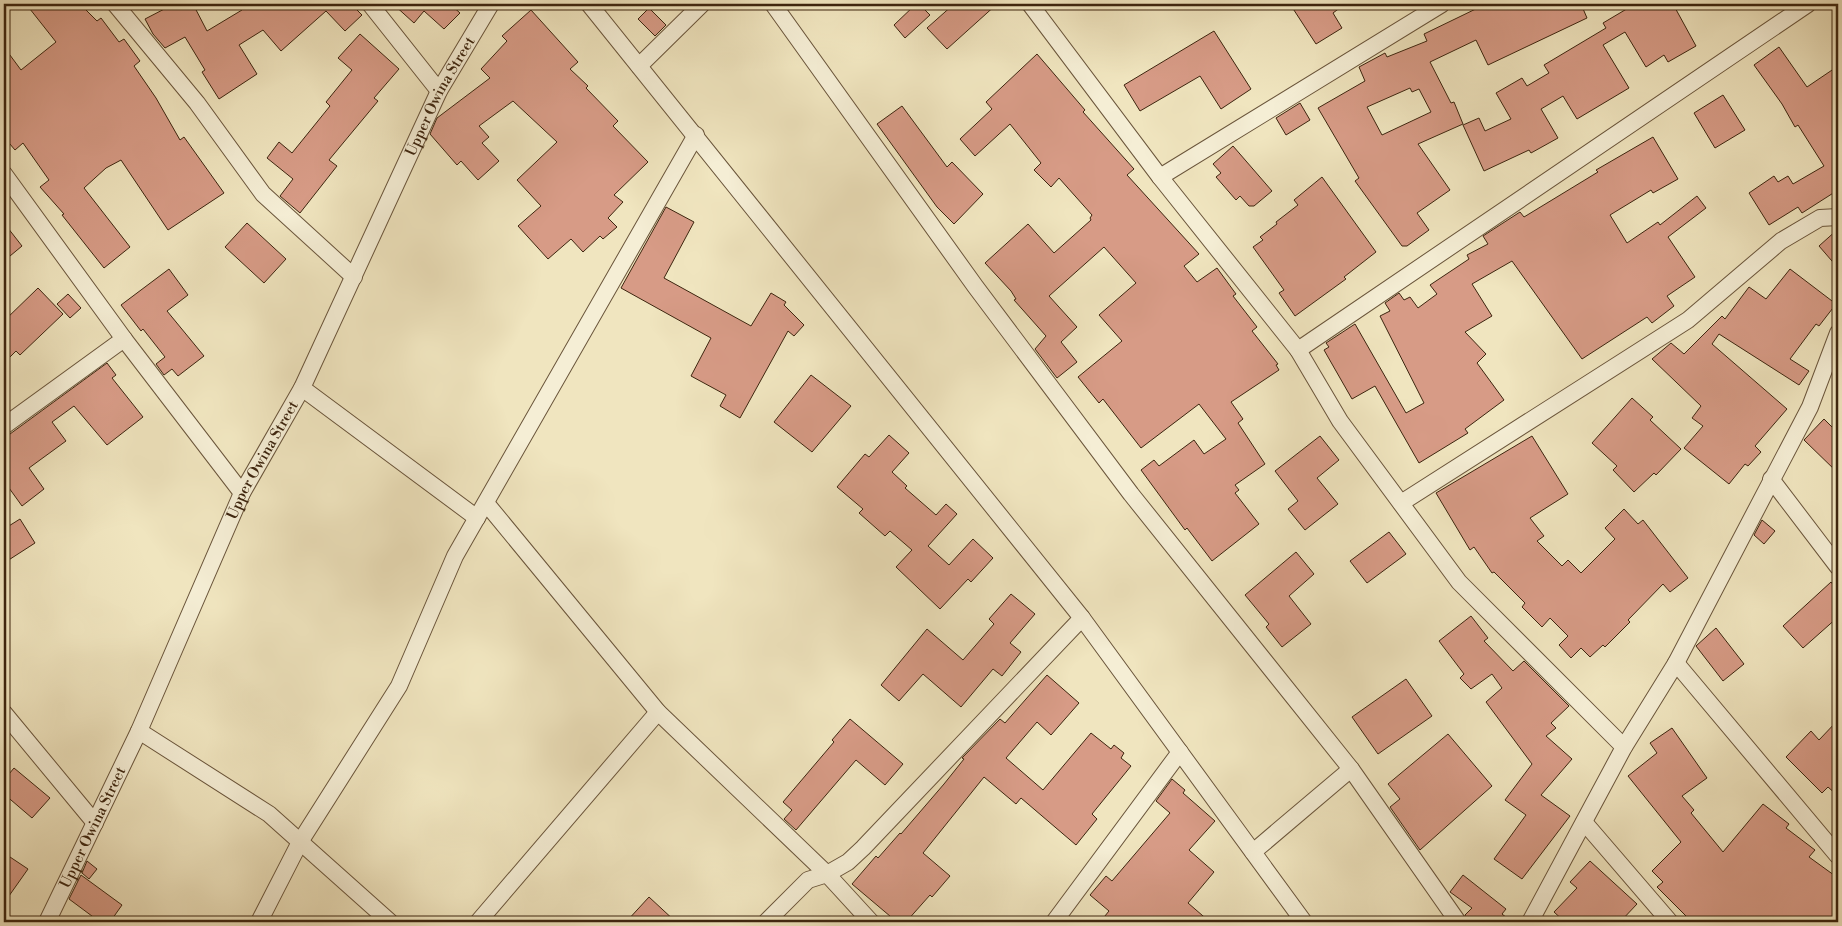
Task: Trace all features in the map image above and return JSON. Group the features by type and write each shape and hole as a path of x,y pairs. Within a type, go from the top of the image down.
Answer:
{"street":[{"path":"115,4 197,103 263,194 354,277"},
{"path":"370,4 439,91"},
{"name":"Upper Owina Street","path":"47,922 139,730 242,493 302,388 439,91 491,4"},
{"path":"589,4 1082,618 1304,922"},
{"path":"639,66 702,4"},
{"path":"772,4 975,286 1131,494 1351,769 1458,922"},
{"path":"1030,4 1160,177 1298,350 1340,421 1459,582 1624,747"},
{"path":"1160,177 1442,4"},
{"path":"1298,350 1808,4"},
{"path":"259,922 300,842 400,686 455,556 696,135"},
{"path":"4,174 124,339 242,493"},
{"path":"1401,503 1688,320 1781,241 1820,218 1838,217"},
{"path":"1530,922 1624,747 1676,663 1810,407 1838,333"},
{"path":"4,426 124,339"},
{"path":"302,388 477,518"},
{"path":"1771,479 1838,567"},
{"path":"486,503 658,712 827,874 871,922"},
{"path":"766,922 808,880 827,874 848,862 863,848 1082,618"},
{"path":"1676,663 1838,856"},
{"path":"478,922 658,712"},
{"path":"4,713 94,823"},
{"path":"139,730 269,814 390,922"},
{"path":"1054,922 1180,752"},
{"path":"1253,852 1351,769"},
{"path":"1584,822 1670,922"}],"building":[{"path":"26,4 80,4 97,21 101,18 119,42 124,39 140,61 134,66 156,98 180,140 184,137 224,193 168,230 121,160 106,168 84,188 130,247 104,268 62,215 64,214 40,187 49,180 23,143 15,150 4,137 4,47 21,70 56,42"},
{"path":"174,4 193,4 207,31 242,10 236,4 351,4 362,15 345,31 326,11 281,51 263,30 239,45 257,74 219,99 202,72 205,70 185,37 165,48 153,34 145,19"},
{"path":"393,4 450,4 460,13 444,29 424,11 414,23"},
{"path":"916,4 919,4 930,15 905,38 894,25"},
{"path":"954,4 997,4 947,49 927,28"},
{"path":"1290,4 1345,4 1333,13 1342,28 1316,44"},
{"path":"1486,4 1581,4 1587,18 1488,65 1476,40 1430,62 1451,103 1454,102 1463,124 1418,144 1450,190 1417,213 1429,230 1407,246 1402,246 1355,181 1359,178 1318,108 1365,81 1359,67 1385,53 1387,57 1427,41 1424,34","holes":["1410,88 1412,92 1419,89 1431,112 1382,135 1367,107"]},
{"path":"1635,4 1673,4 1696,46 1668,62 1664,55 1646,67 1625,32 1603,45 1629,88 1577,119 1563,96 1541,109 1558,138 1531,153 1529,150 1484,171 1463,125 1479,118 1485,131 1511,119 1496,93 1522,78 1527,86 1549,73 1544,65 1606,28 1603,23"},
{"path":"649,8 666,25 655,36 638,19"},
{"path":"531,10 578,62 570,69 588,86 586,88 618,121 613,126 648,162 614,195 623,202 608,218 617,227 603,239 600,236 583,252 571,239 548,259 518,226 541,206 517,180 557,142 513,101 479,126 489,137 482,143 499,161 478,180 461,161 457,165 430,134 437,118 490,78 481,69 507,41 502,36"},
{"path":"1214,31 1251,89 1221,109 1200,76 1140,111 1124,85"},
{"path":"360,34 399,69 374,98 378,101 329,160 337,166 300,213 280,196 293,179 267,158 279,142 292,153 330,106 326,102 352,70 338,58"},
{"path":"1779,47 1807,87 1838,66 1838,190 1802,213 1798,207 1769,225 1749,193 1774,176 1778,182 1788,176 1793,184 1824,166 1798,125 1795,127 1782,104 1754,65"},
{"path":"1037,54 1085,110 1083,112 1134,169 1127,175 1199,254 1184,266 1197,282 1217,268 1236,294 1233,296 1257,327 1252,331 1278,364 1276,365 1279,370 1231,402 1243,419 1238,423 1265,464 1235,485 1239,490 1235,493 1259,524 1212,561 1187,528 1185,530 1141,470 1154,460 1159,466 1194,440 1204,454 1226,439 1199,404 1141,448 1103,399 1099,403 1078,377 1122,341 1099,315 1136,283 1104,247 1049,296 1077,327 1061,342 1077,362 1057,378 1035,349 1046,336 1014,300 1016,299 1011,291 985,263 1028,224 1054,253 1091,220 1092,215 1059,178 1051,187 1034,170 1041,163 1010,124 975,156 960,139 992,109 986,102"},
{"path":"1723,95 1745,130 1715,148 1694,113"},
{"path":"1300,103 1310,120 1286,135 1276,118"},
{"path":"902,106 947,167 952,162 983,194 954,224 937,207 877,124"},
{"path":"1653,137 1678,179 1653,193 1651,190 1610,215 1627,243 1658,222 1660,225 1697,196 1706,208 1668,237 1695,277 1667,296 1674,306 1652,323 1647,317 1582,359 1512,261 1472,284 1492,316 1465,332 1486,354 1477,363 1504,400 1465,429 1468,433 1419,463 1375,386 1352,399 1324,350 1329,347 1326,343 1355,324 1406,413 1424,403 1380,316 1390,311 1385,303 1399,293 1404,300 1410,297 1418,308 1437,294 1430,285 1469,259 1467,255 1488,244 1483,236 1520,212 1524,217 1598,172 1596,170"},
{"path":"1233,146 1272,191 1254,206 1249,206 1240,196 1236,200 1216,177 1221,173 1213,164"},
{"path":"1322,177 1376,252 1344,277 1346,279 1295,316 1279,293 1284,290 1253,247 1263,240 1260,237 1277,224 1276,222 1298,205 1294,200"},
{"path":"666,207 694,222 664,278 751,326 771,293 786,302 784,305 804,325 794,336 788,331 740,418 720,406 726,395 691,376 711,338 621,288"},
{"path":"4,223 22,246 4,261"},
{"path":"247,223 286,259 264,283 225,247"},
{"path":"1838,229 1838,268 1819,246"},
{"path":"169,269 188,295 167,311 204,356 178,376 172,369 164,375 156,364 165,357 143,329 141,331 121,305"},
{"path":"1790,269 1836,304 1819,326 1816,324 1790,359 1809,371 1799,385 1719,334 1712,344 1787,409 1755,446 1761,452 1748,466 1745,464 1729,484 1684,448 1703,426 1692,418 1701,406 1652,359 1671,343 1684,354 1722,316 1725,319 1749,287 1766,299"},
{"path":"38,288 63,314 20,355 16,351 4,363 4,321"},
{"path":"68,294 81,308 70,318 57,304"},
{"path":"107,363 116,375 112,378 143,417 107,445 74,406 52,422 66,441 29,468 44,489 22,506 4,481 4,436 10,434"},
{"path":"811,375 851,406 812,452 774,422"},
{"path":"1632,398 1653,417 1650,420 1681,449 1656,475 1654,473 1634,492 1613,470 1617,466 1592,443"},
{"path":"1824,419 1838,433 1838,473 1804,440"},
{"path":"889,435 909,453 892,472 907,486 905,488 936,515 946,504 957,514 928,546 949,565 973,539 993,558 971,582 968,579 940,609 896,567 912,550 890,531 885,536 859,513 863,509 837,487 865,454 869,457"},
{"path":"1320,436 1339,460 1317,478 1338,504 1305,530 1288,509 1298,501 1275,471"},
{"path":"1532,436 1568,494 1530,518 1544,536 1537,541 1562,566 1568,560 1581,573 1615,539 1605,528 1624,509 1638,524 1643,520 1688,578 1670,592 1663,584 1605,647 1603,645 1590,657 1581,648 1571,658 1559,645 1568,636 1550,618 1542,627 1522,607 1525,603 1494,572 1492,573 1474,547 1470,550 1436,493"},
{"path":"20,519 35,543 4,563 4,529"},
{"path":"1762,520 1775,531 1764,544 1754,535"},
{"path":"1389,532 1406,554 1367,583 1350,561"},
{"path":"1296,552 1314,574 1289,596 1311,624 1282,647 1266,627 1269,624 1245,595"},
{"path":"1831,582 1838,591 1838,617 1803,648 1783,626"},
{"path":"1011,594 1035,614 1010,643 1021,652 1002,676 993,669 961,707 923,674 899,701 881,685 927,629 963,660 994,624 989,619"},
{"path":"1471,616 1488,638 1484,641 1513,671 1524,661 1569,706 1551,723 1556,728 1546,736 1572,759 1541,795 1570,816 1522,879 1494,859 1526,815 1505,800 1532,764 1486,702 1502,688 1492,674 1471,689 1460,678 1464,674 1439,641"},
{"path":"1716,628 1744,664 1723,681 1696,646"},
{"path":"1047,675 1079,703 1051,735 1037,722 1006,758 1043,790 1091,733 1111,749 1114,745 1124,753 1121,758 1131,766 1092,814 1097,819 1076,845 1021,798 1016,804 984,777 923,853 950,876 932,897 930,895 906,922 897,922 852,884 876,856 878,858 901,834 944,784 964,759 962,758 1000,719 1005,723"},
{"path":"1406,679 1432,716 1378,754 1352,717"},
{"path":"850,719 903,764 885,785 856,760 796,830 784,819 792,810 783,802 834,742 832,740"},
{"path":"1838,720 1838,796 1828,787 1822,793 1786,757 1811,731 1819,740"},
{"path":"1672,728 1707,778 1682,796 1694,810 1691,813 1723,852 1763,804 1789,824 1786,828 1815,850 1809,857 1838,878 1838,922 1692,922 1657,887 1663,882 1652,871 1681,842 1628,776 1657,753 1650,743"},
{"path":"1448,734 1492,786 1420,850 1390,807 1400,799 1388,784"},
{"path":"14,768 50,798 32,818 4,794 4,780"},
{"path":"1172,779 1185,790 1183,793 1215,821 1189,850 1214,872 1188,903 1210,922 1100,922 1109,911 1090,895 1106,876 1112,881 1170,813 1156,801"},
{"path":"4,853 28,869 4,903"},
{"path":"87,861 97,869 89,879 82,873"},
{"path":"1590,861 1637,904 1620,922 1565,922 1554,912 1577,888 1570,882"},
{"path":"81,875 122,905 110,922 100,922 69,899"},
{"path":"1463,875 1506,909 1502,914 1512,922 1468,922 1465,915 1472,908 1450,892"},
{"path":"649,897 676,922 626,922"}]}
